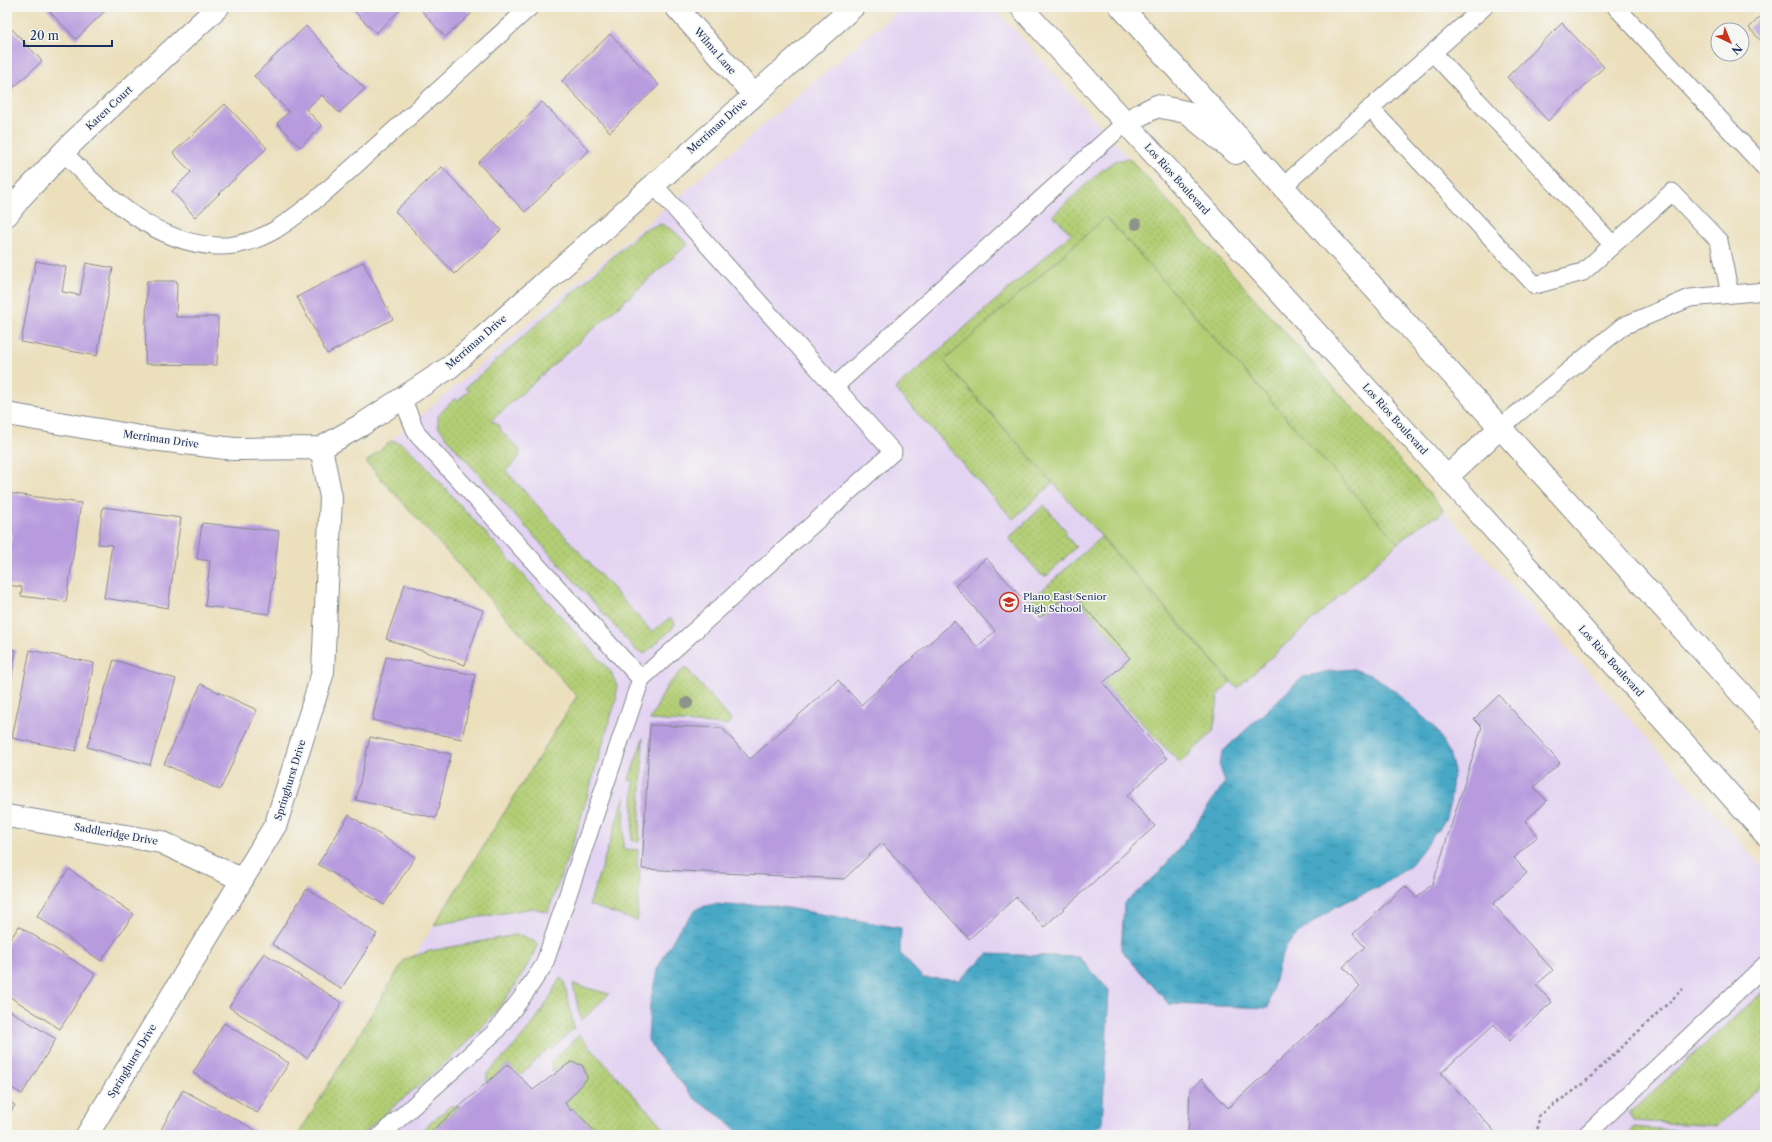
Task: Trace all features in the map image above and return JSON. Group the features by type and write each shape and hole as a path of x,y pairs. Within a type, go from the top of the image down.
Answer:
{"street":[{"name":"Karen Court","path":"7,215 21,197 63,152 218,7"},
{"name":"Wilma Lane","path":"676,7 753,94"},
{"name":"Merriman Drive","path":"7,414 152,439 234,449 321,448 363,424 450,367 753,94 853,7"},
{"name":"Los Rios Boulevard","path":"1022,7 1447,477 1765,834"},
{"path":"1121,7 1302,210 1501,427 1765,720"},
{"path":"1126,122 1157,106 1186,112 1302,210"},
{"path":"1447,477 1501,427"},
{"name":"Springhurst Drive","path":"87,1135 241,879 276,824 323,672 331,497 321,448"},
{"name":"Saddleridge Drive","path":"7,816 161,842 241,879"}],"lane":[{"path":"63,152 99,188 149,226 183,240 217,246 248,242 274,230 327,190 530,7"},
{"path":"1282,187 1484,7"},
{"path":"1616,7 1765,168"},
{"path":"1433,53 1613,245"},
{"path":"1370,108 1535,285 1584,272 1672,192 1720,241 1730,294"},
{"path":"834,387 1126,122"},
{"path":"381,1135 495,1032 520,1000 544,965 641,679 893,452 653,184"},
{"path":"1501,427 1623,326 1690,298 1765,291"},
{"path":"402,398 416,434 641,679"},
{"path":"1594,1132 1765,964"}],"path":[{"path":"1538,1135 1539,1115 1582,1085 1683,989"}],"shaded area":[{"name":"Plano East Senior High School","path":"902,7 994,7 1765,870 1765,1135 303,1135 577,696 366,462"}],"green space":[{"path":"1129,158 1443,509 1440,515 1424,522 1398,543 1106,217 944,361 1053,483 1013,519 895,389 1071,234 1053,215 1103,169 1115,161"},
{"path":"1106,217 1398,543 1237,688 944,361"},
{"path":"661,224 673,230 688,244 491,421 495,422 500,427 501,431 520,450 519,457 506,471 652,632 668,619 672,619 675,623 672,629 644,654 637,651 455,448 438,426 438,416 455,398 458,400 469,391 465,388 643,230"},
{"path":"391,441 402,444 417,457 611,672 617,686 616,700 576,834 548,912 533,908 434,925 577,696 366,462"},
{"path":"1044,505 1067,532 1064,534 1076,547 1047,576 1041,575 1009,538"},
{"path":"1101,537 1231,682 1219,693 1213,732 1180,763 1103,683 1130,657 1070,591 1046,613 1032,599"},
{"path":"685,667 732,721 727,725 650,720 667,686"},
{"path":"643,738 639,842 632,840 634,781 629,780"},
{"path":"625,796 623,849 638,850 637,869 640,869 637,921 589,905"},
{"path":"515,935 524,936 538,944 523,974 504,1001 483,1025 436,1071 361,1135 298,1135 405,959 430,951"},
{"path":"560,978 564,981 574,1028 551,1050 549,1048 519,1076 508,1064 487,1083 487,1073 510,1051 537,1018"},
{"path":"573,984 609,994 581,1021"},
{"path":"1765,990 1765,1083 1717,1126 1633,1121 1629,1113"},
{"path":"579,1035 670,1135 599,1135 574,1109 571,1111 565,1103 582,1086 587,1078 587,1074 584,1067 576,1062 568,1063 552,1071 552,1061"},
{"path":"450,1106 460,1106 427,1135 416,1135"},
{"path":"1633,1127 1710,1133 1707,1135 1628,1135"}],"water":[{"path":"1353,669 1373,676 1395,691 1436,729 1449,752 1454,770 1450,803 1445,821 1409,867 1382,885 1337,906 1301,931 1286,946 1278,967 1268,1008 1169,1004 1121,950 1124,903 1159,873 1181,846 1225,782 1219,764 1223,751 1303,677 1330,671"},
{"path":"714,904 741,906 770,905 901,928 900,953 923,978 959,980 988,954 1079,957 1109,990 1102,1125 1085,1135 741,1135 724,1119 695,1099 656,1053 648,1040 650,1004 657,969 679,929 698,908"}],"building":[{"path":"45,7 109,7 76,39"},
{"path":"350,7 403,7 376,33"},
{"path":"426,7 464,7 471,14 445,37 422,11"},
{"path":"1765,12 1765,45 1750,29 1750,27"},
{"path":"1562,23 1604,67 1548,121 1507,77"},
{"path":"7,24 42,61 7,94"},
{"path":"306,26 365,89 339,113 322,95 306,109 322,126 300,147 277,123 289,112 254,76"},
{"path":"610,34 659,85 610,132 562,81"},
{"path":"542,102 589,150 525,212 478,163"},
{"path":"225,104 267,148 195,217 172,191 191,172 173,153"},
{"path":"442,167 501,230 455,274 395,211"},
{"path":"36,261 66,267 62,292 80,295 86,263 113,268 97,356 21,342"},
{"path":"363,262 393,319 327,354 297,297"},
{"path":"147,281 177,281 176,317 218,317 217,365 145,364"},
{"path":"7,493 81,503 66,602 21,596 22,587 7,585 7,565 12,532 7,531"},
{"path":"103,507 181,518 168,608 104,598 112,545 98,544"},
{"path":"202,523 279,531 269,614 205,606 210,561 197,559"},
{"path":"986,558 1040,618 1070,591 1130,658 1103,683 1167,759 1127,796 1155,826 1044,927 1016,897 969,939 882,843 844,879 642,869 650,725 722,728 750,759 838,680 861,705 954,621 977,647 995,631 955,586"},
{"path":"405,584 483,610 465,665 386,639"},
{"path":"7,649 16,650 8,699 7,699"},
{"path":"30,650 94,663 76,751 12,738"},
{"path":"386,657 475,675 462,739 372,720"},
{"path":"114,660 176,679 150,765 87,747"},
{"path":"201,684 257,710 220,790 164,764"},
{"path":"1499,695 1560,763 1534,787 1547,801 1525,821 1538,836 1514,858 1527,873 1493,904 1553,970 1536,985 1552,1002 1509,1041 1494,1024 1441,1073 1498,1135 1188,1135 1190,1090 1202,1079 1228,1108 1360,986 1343,967 1365,947 1353,934 1405,886 1417,898 1433,883 1482,727 1474,719"},
{"path":"370,737 451,754 436,818 356,800"},
{"path":"349,815 415,857 384,905 318,864"},
{"path":"69,869 134,914 101,961 37,916"},
{"path":"307,889 377,934 341,989 272,944"},
{"path":"19,926 95,974 60,1029 7,995 7,945"},
{"path":"264,953 342,1003 307,1058 229,1007"},
{"path":"7,1009 56,1039 22,1094 7,1085"},
{"path":"224,1023 289,1063 257,1113 193,1073"},
{"path":"571,1062 582,1065 587,1079 565,1103 571,1111 573,1108 598,1135 427,1135 508,1064 533,1090"},
{"path":"183,1090 255,1130 252,1135 158,1135"},
{"path":"7,1100 15,1105 7,1118"}],"place":[{"name":"Plano East Senior High School","path":"1009,602"}]}
